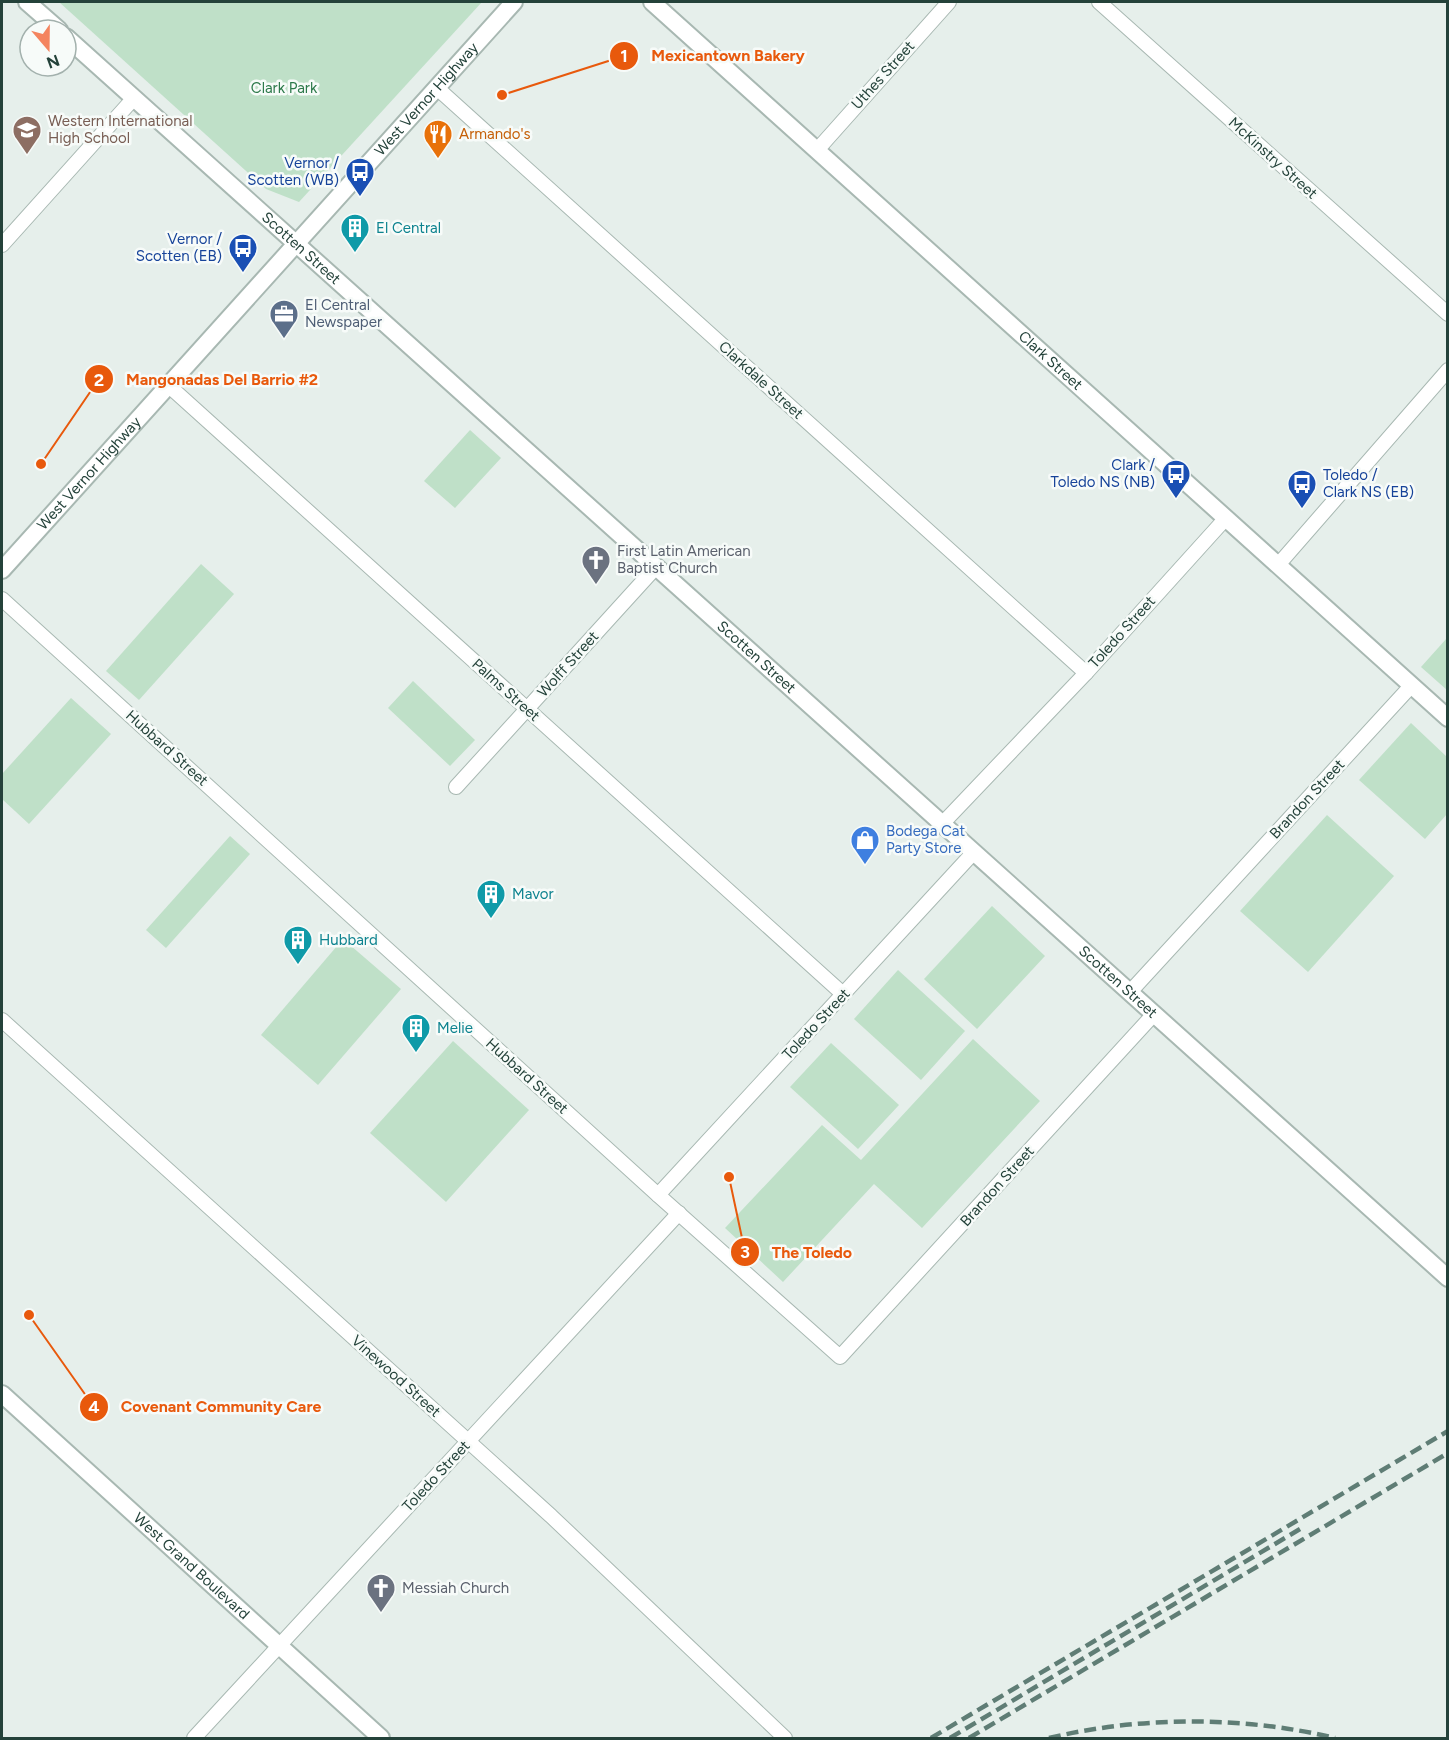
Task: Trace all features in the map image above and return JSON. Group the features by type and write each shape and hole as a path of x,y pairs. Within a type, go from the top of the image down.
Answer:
{"street":[{"path":"27,2 45,18"},
{"name":"West Vernor Highway","path":"2,570 514,2"},
{"name":"Clark Street","path":"652,2 1448,718"},
{"name":"Uthes Street","path":"818,149 950,2"},
{"name":"McKinstry Street","path":"1107,4 1448,314"},
{"name":"Scotten Street","path":"78,47 1448,1278"},
{"name":"Clarkdale Street","path":"437,88 1086,673"},
{"path":"2,245 134,98"},
{"path":"1278,565 1448,370"},
{"name":"Palms Street","path":"168,385 843,994"},
{"name":"Toledo Street","path":"942,824 1086,673 1226,518"},
{"name":"Wolff Street","path":"456,787 656,567"},
{"name":"Hubbard Street","path":"2,598 658,1196 840,1357"},
{"name":"Brandon Street","path":"1130,992 1411,686"},
{"name":"Toledo Street","path":"658,1196 974,852"},
{"name":"Brandon Street","path":"840,1357 1154,1014"},
{"name":"Vinewood Street","path":"2,1020 551,1516 785,1738"},
{"name":"Toledo Street","path":"194,1738 679,1214"},
{"name":"West Grand Boulevard","path":"2,1394 381,1738"}],"green space":[{"name":"Clark Park","path":"59,2 482,2 299,202 266,189"},
{"path":"470,430 501,458 455,508 424,481"},
{"path":"201,564 234,594 139,700 106,671"},
{"path":"1447,638 1447,690 1421,667"},
{"path":"413,681 475,740 450,766 388,708"},
{"path":"71,698 111,734 29,824 2,799 2,774"},
{"path":"1411,723 1447,757 1447,814 1425,839 1359,780"},
{"path":"1327,815 1394,876 1308,972 1240,911"},
{"path":"230,836 250,854 166,948 146,930"},
{"path":"992,906 1045,956 977,1029 924,979"},
{"path":"343,939 401,989 318,1085 261,1035"},
{"path":"898,970 965,1031 921,1080 854,1019"},
{"path":"973,1039 1040,1101 922,1228 874,1184 783,1282 725,1228 822,1125 861,1160"},
{"path":"453,1041 529,1110 446,1202 370,1133"},
{"path":"831,1043 899,1105 858,1149 790,1087"}],"railway":[{"path":"931,1738 1448,1431"},
{"path":"969,1738 1448,1453"},
{"path":"950,1738 1300,1529"},
{"path":"1049,1738 1120,1726 1192,1722 1264,1726 1335,1738"}],"place":[{"name":"Mexicantown Bakery","path":"502,95"},
{"name":"Western International High School","path":"27,156"},
{"name":"Armando's","path":"438,160"},
{"name":"Vernor / Scotten (WB)","path":"360,198"},
{"name":"El Central","path":"355,254"},
{"name":"Vernor / Scotten (EB)","path":"243,274"},
{"name":"El Central Newspaper","path":"284,340"},
{"name":"Mangonadas Del Barrio #2","path":"41,464"},
{"name":"Clark / Toledo NS (NB)","path":"1176,500"},
{"name":"Toledo / Clark NS (EB)","path":"1302,510"},
{"name":"First Latin American Baptist Church","path":"596,586"},
{"name":"Bodega Cat Party Store","path":"865,866"},
{"name":"Mavor","path":"491,920"},
{"name":"Hubbard","path":"298,966"},
{"name":"Melie","path":"416,1054"},
{"name":"The Toledo","path":"729,1177"},
{"name":"Covenant Community Care","path":"29,1315"},
{"name":"Messiah Church","path":"381,1614"}]}
